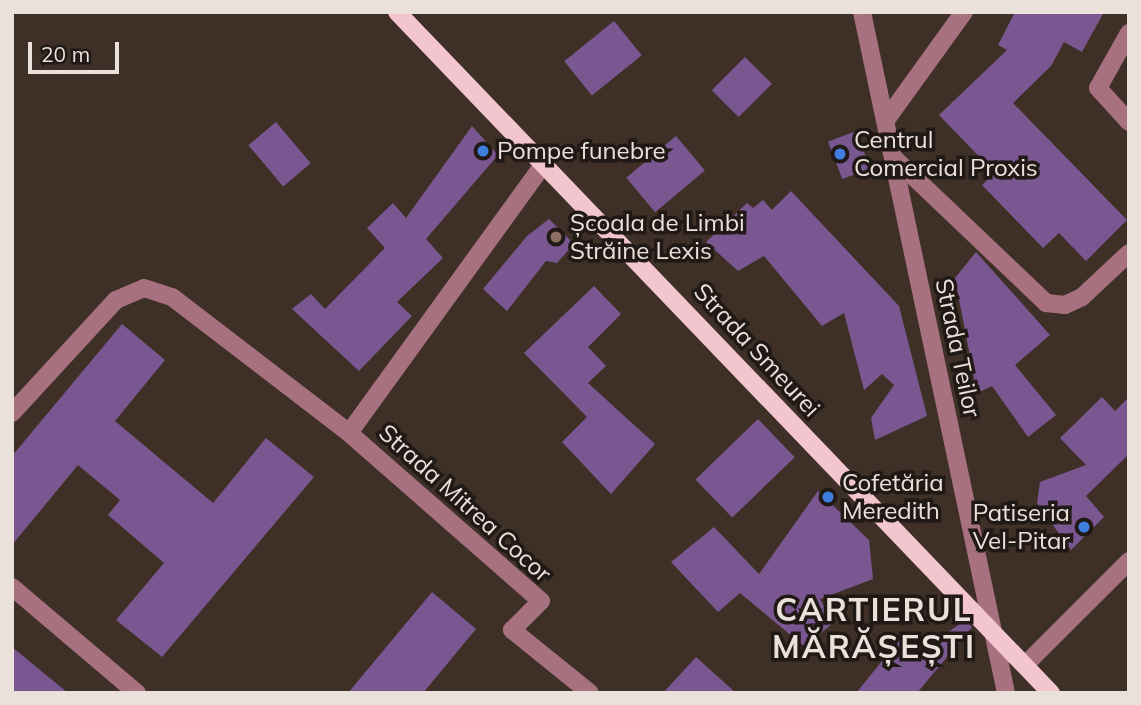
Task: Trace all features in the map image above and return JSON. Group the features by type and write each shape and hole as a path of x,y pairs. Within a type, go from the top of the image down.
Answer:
{"main road":[{"name":"Strada Smeurei","path":"397,12 545,162 1051,693"}],"street":[{"name":"Strada Teilor","path":"862,12 1006,693"},
{"path":"886,120 964,12"},
{"path":"1129,33 1098,88 1129,122"},
{"path":"895,159 1046,303 1065,305 1082,297 1129,253"},
{"name":"Strada Mitrea Cocor","path":"349,433 545,162"},
{"name":"Strada Mitrea Cocor","path":"12,413 89,325 116,300 144,288 172,297 349,433 541,601 512,630 590,693"},
{"path":"1025,666 1129,561"},
{"path":"12,587 137,693"}],"building":[{"path":"1015,12 1104,12 1082,52 1064,42 1051,66 1013,103 1127,220 1086,261 1059,233 1043,248 982,185 995,173 939,115 1007,50 998,45"},
{"path":"614,21 642,55 592,95 564,61"},
{"path":"745,57 772,84 739,117 712,90"},
{"path":"276,122 311,163 283,187 248,145"},
{"path":"472,126 498,155 426,239 443,258 397,302 412,316 359,371 292,309 311,294 325,309 385,248 367,228 393,203 406,218"},
{"path":"856,131 870,168 842,179 828,142"},
{"path":"676,136 705,170 655,212 626,178"},
{"path":"791,191 899,306 927,416 875,440 871,418 894,385 882,374 864,390 844,313 822,326 764,256 738,271 706,242 747,203 753,208 763,200 772,210"},
{"path":"549,219 574,244 557,263 546,261 507,311 483,289 527,236"},
{"path":"976,252 1050,335 1015,365 1056,415 1028,437 992,386 977,393 955,278"},
{"path":"594,286 621,314 588,347 606,366 588,383 655,444 611,494 562,442 587,417 524,353"},
{"path":"122,324 165,360 115,421 213,503 266,438 314,477 162,657 116,620 164,563 108,515 120,500 78,465 12,545 12,456"},
{"path":"1102,397 1115,411 1129,397 1129,454 1086,496 1104,517 1071,550 1037,503 1040,482 1086,465 1060,438"},
{"path":"758,419 795,457 732,518 695,479"},
{"path":"818,491 869,540 873,579 820,599 833,623 805,647 740,593 718,612 671,562 714,527 759,574"},
{"path":"432,592 476,629 423,693 348,693"},
{"path":"965,620 972,627 917,693 856,693 901,638 921,652"},
{"path":"12,647 68,693 12,693"},
{"path":"696,657 736,693 663,693"}],"place":[{"name":"Pompe funebre","path":"483,151"},
{"name":"Centrul Comercial Proxis","path":"840,154"},
{"name":"Școala de Limbi Străine Lexis","path":"556,237"},
{"name":"Cofetăria Meredith","path":"828,497"},
{"name":"Patiseria Vel-Pitar","path":"1084,527"}],"district":[{"name":"CARTIERUL MĂRĂȘEȘTI","path":"874,628"}]}
